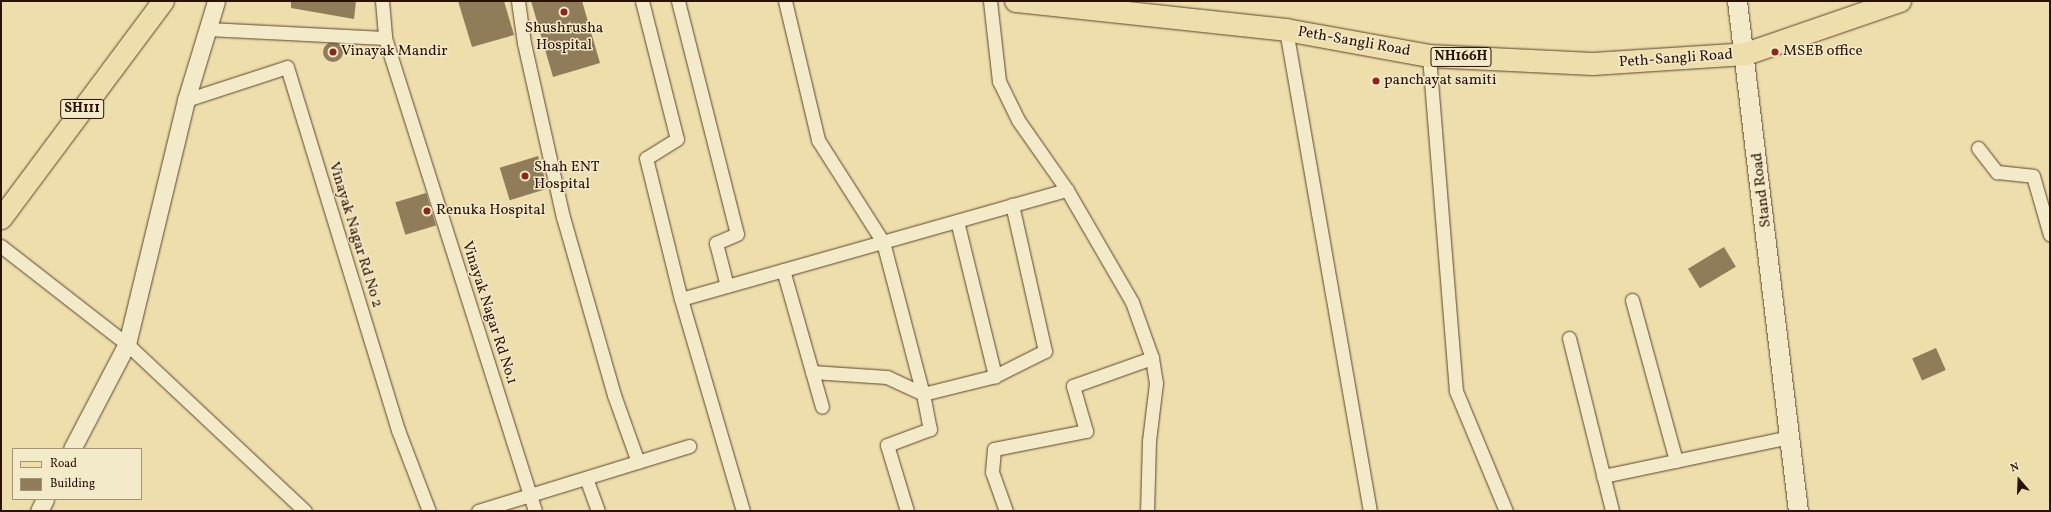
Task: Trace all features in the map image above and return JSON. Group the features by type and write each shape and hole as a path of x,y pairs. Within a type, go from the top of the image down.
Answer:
{"highway":[{"name":"Peth-Sangli Road","path":"1016,1 1286,30 1429,56 1592,64 1746,54 1900,1"}],"main road":[{"name":"SH111","path":"1,218 163,1"},
{"name":"Stand Road","path":"1738,1 1746,54 1798,511"}],"street":[{"path":"73,448 127,344 186,100 216,1"},
{"name":"Vinayak Nagar Rd No.1","path":"382,1 385,38 535,511"},
{"path":"518,1 524,43 563,217 614,395 638,462"},
{"path":"642,1 677,139 646,158 681,299 743,511"},
{"path":"678,1 738,234 716,243 727,286"},
{"path":"785,1 818,140 883,242 923,394 930,429 887,445 908,511"},
{"path":"990,1 999,81 1018,120 1068,190 1132,302 1152,358 1156,383 1149,440 1147,511"},
{"path":"208,29 385,38"},
{"path":"1286,30 1370,511"},
{"path":"1429,56 1456,391 1506,511"},
{"name":"Vinayak Nagar Rd No 2","path":"186,100 287,67 398,430 429,511"},
{"path":"1978,148 1998,172 2033,176 2050,235"},
{"path":"681,299 1068,190"},
{"path":"812,372 887,377 923,394 995,376 1045,351 1012,205"},
{"path":"957,221 995,376"},
{"path":"1,246 127,344 305,511"},
{"path":"783,270 822,407"},
{"path":"1632,300 1676,461"},
{"path":"1569,338 1612,511"},
{"path":"1006,511 992,472 994,449 1086,431 1073,386 1152,358"},
{"path":"1603,476 1790,437"},
{"path":"478,511 689,446"},
{"path":"586,478 598,511"},
{"path":"39,511 44,500"}],"building":[{"path":"291,1 356,1 354,19 291,8"},
{"path":"458,1 504,1 514,35 472,47"},
{"path":"531,1 582,1 600,63 553,77"},
{"name":"Vinayak Mandir","path":"333,42 340,45 343,52 340,59 333,62 326,59 323,52 326,45"},
{"path":"538,156 548,189 510,200 500,168"},
{"path":"426,193 436,226 405,235 395,202"},
{"path":"1724,247 1736,267 1700,288 1688,269"},
{"path":"1936,348 1946,370 1922,381 1912,359"}],"place":[{"name":"Shushrusha Hospital","path":"564,12"},
{"name":"Vinayak Mandir","path":"333,52"},
{"name":"MSEB office","path":"1775,52"},
{"name":"panchayat samiti","path":"1376,81"},
{"name":"Shah ENT Hospital","path":"525,176"},
{"name":"Renuka Hospital","path":"427,211"}]}
